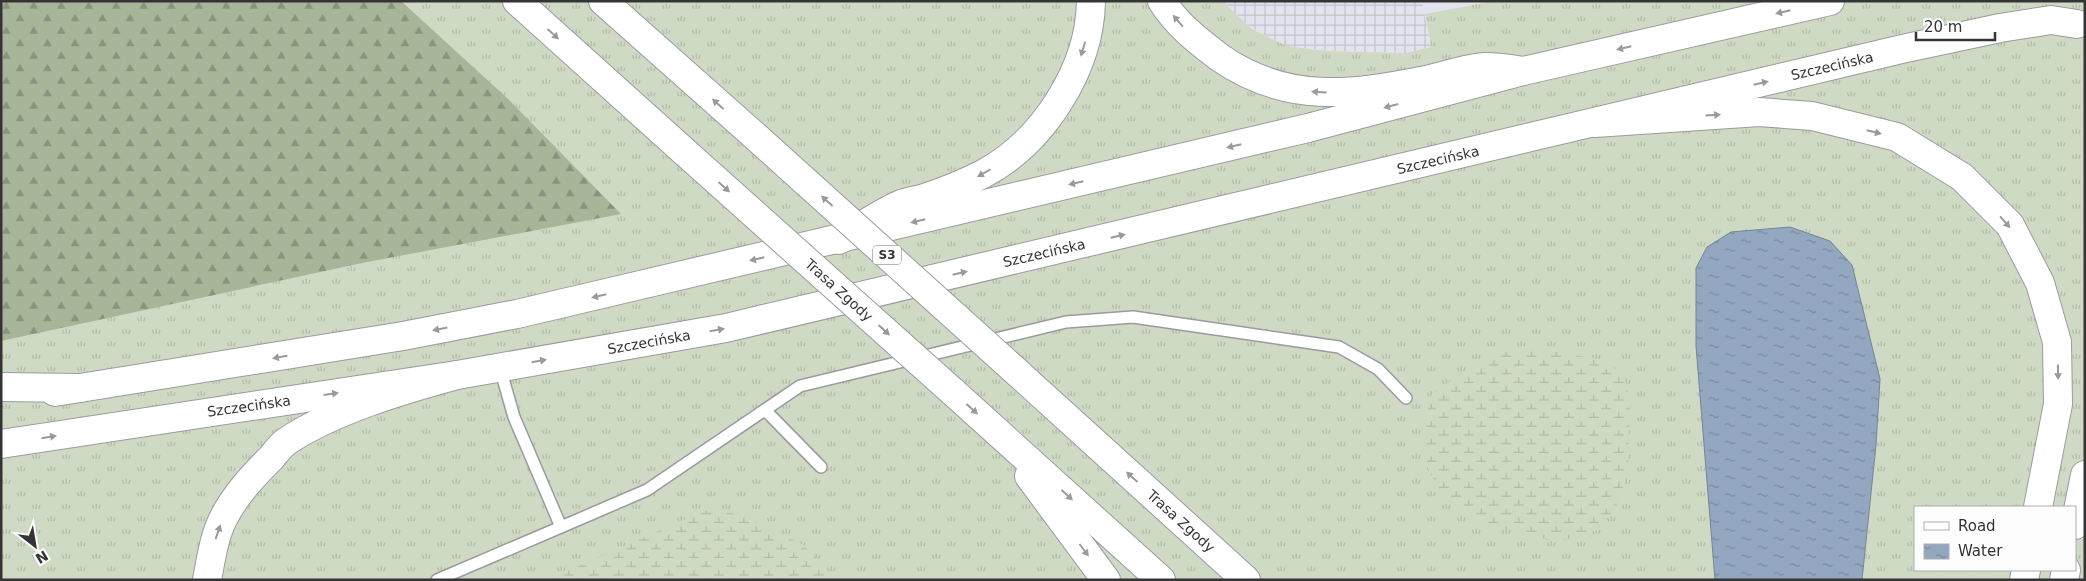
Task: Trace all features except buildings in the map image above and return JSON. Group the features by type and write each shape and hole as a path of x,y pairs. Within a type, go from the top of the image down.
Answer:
{"main road":[{"name":"Trasa Zgody","path":"517,1 1161,580"},
{"path":"839,240 901,204 954,188 986,172 1009,157 1025,142 1054,108 1066,88 1082,54 1091,19 1092,1"},
{"path":"1162,1 1193,37 1228,63 1252,76 1314,92 1346,93 1384,88 1484,67 1523,70"},
{"path":"1,400 270,359 462,325 572,302 1308,128 1523,70 1830,1"},
{"name":"Trasa Zgody","path":"606,3 1246,580"},
{"name":"Szczecińska","path":"1,444 457,376 726,328 2000,28 2051,20 2075,19"},
{"path":"1595,123 1759,112 1812,116 1897,137 1962,177 2010,225 2040,283 2057,342 2058,404 2038,506"},
{"path":"207,580 213,547 223,518 246,483 285,442 332,418 372,401 414,387 457,376"},
{"path":"1,387 80,388"},
{"path":"992,427 1106,580"},
{"path":"2076,520 2085,475"}],"lane":[{"path":"438,580 647,490 800,386 1066,322 1133,316 1339,347 1378,369 1406,398"},
{"path":"500,368 514,417 561,527"},
{"path":"765,410 821,467"}],"shaded area":[{"path":"1222,1 1422,1 1431,47 1406,53 1326,51 1287,46 1252,29"},
{"path":"1422,1 1493,1 1425,14"}],"green space":[{"path":"1,1 1222,1 1252,29 1287,46 1326,51 1406,53 1431,47 1425,14 1493,1 2085,1 2085,580 1,580"},
{"path":"1,1 401,1 507,98 621,214 362,263 1,341"},
{"path":"1509,351 1556,352 1603,360 1624,375 1630,402 1628,472 1616,508 1597,530 1557,542 1491,526 1445,499 1428,469 1423,426 1432,394 1467,369"},
{"path":"704,511 728,512 749,519 803,545 822,563 832,580 547,580"}],"water":[{"path":"1790,227 1830,241 1852,265 1880,379 1876,445 1862,580 1715,580 1696,346 1696,268 1707,247 1731,232"}]}
